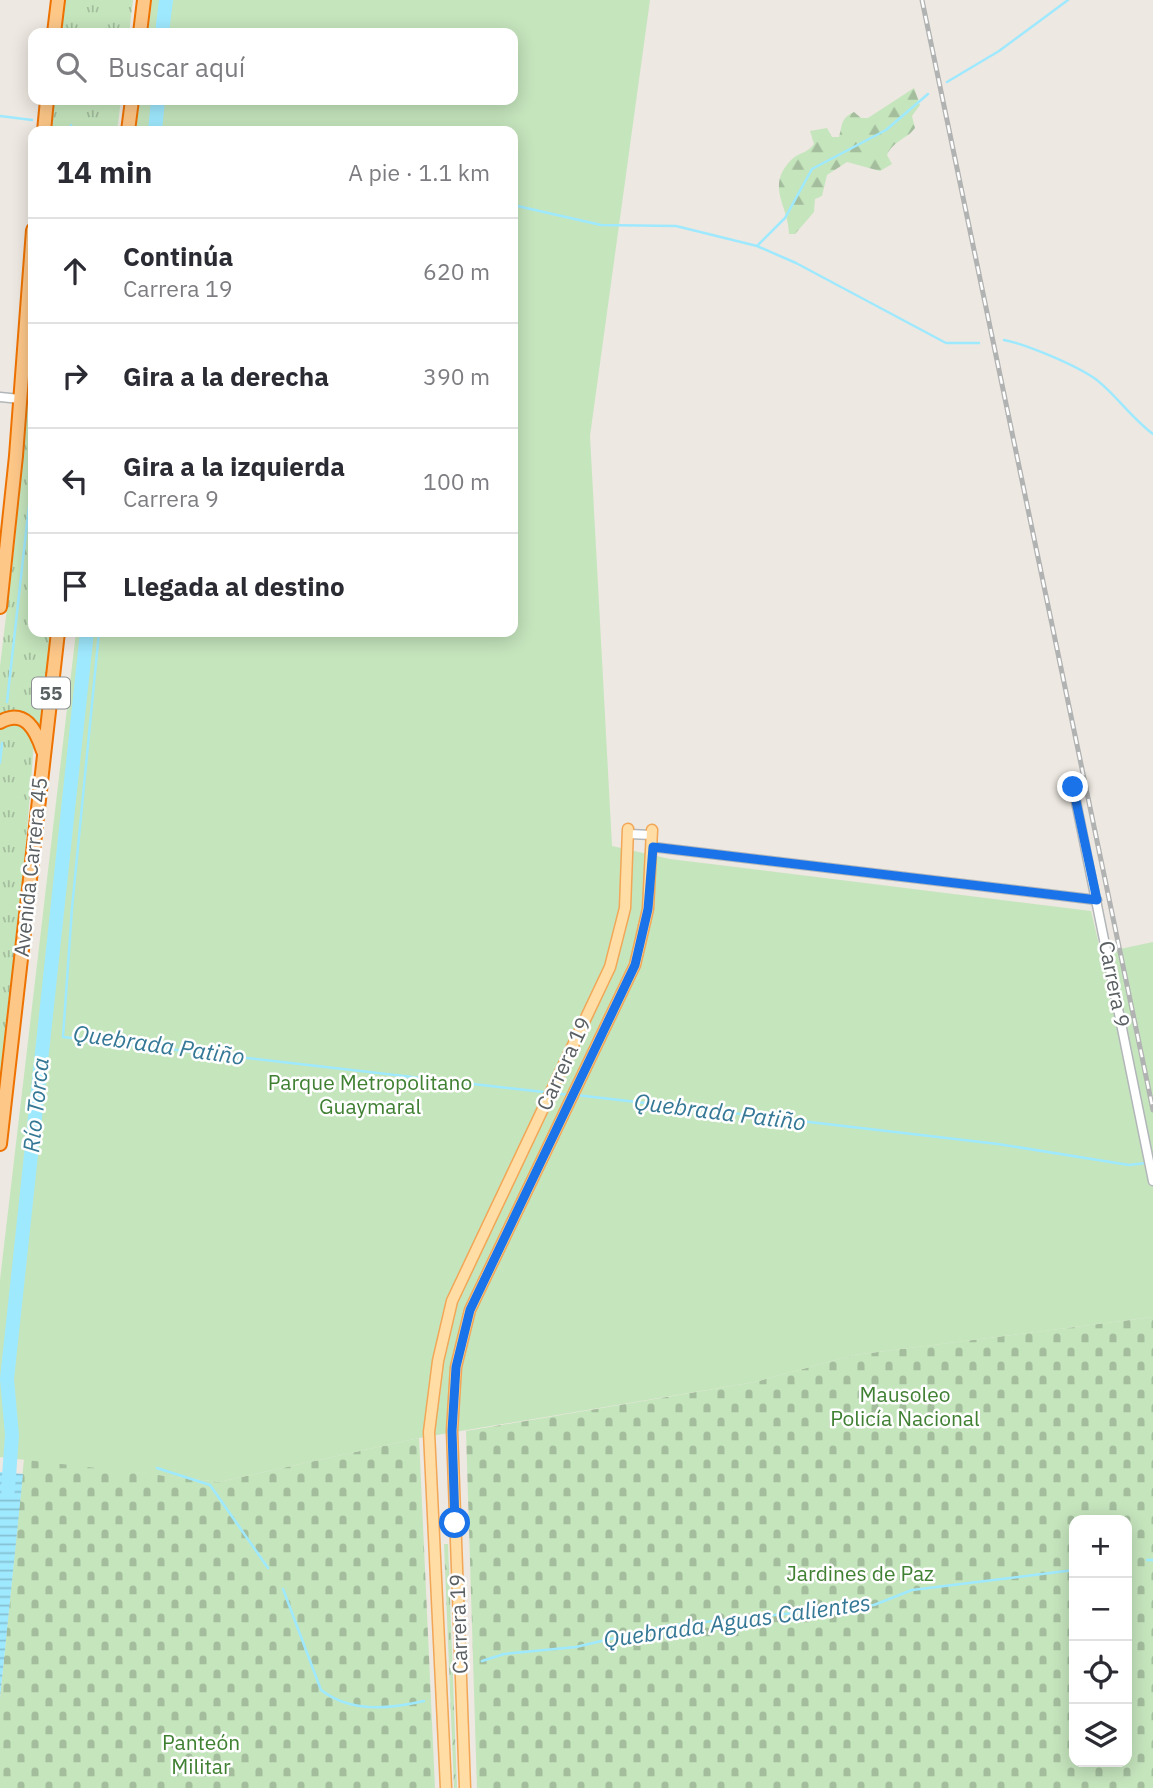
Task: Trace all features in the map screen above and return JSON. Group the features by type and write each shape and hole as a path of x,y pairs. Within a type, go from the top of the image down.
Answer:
{"highway":[{"path":"55,28 58,0"},
{"path":"141,28 144,0"},
{"path":"44,126 47,105"},
{"path":"129,126 131,105"},
{"path":"0,607 28,295"},
{"name":"Avenida Carrera 45","path":"0,1144 57,637"},
{"path":"0,722 11,717 27,720 36,731 44,755"}],"main road":[{"name":"Carrera 19","path":"446,1788 429,1432 438,1361 452,1301 610,967 625,908 629,831"},
{"name":"Carrera 19","path":"465,1788 452,1431 456,1367 470,1310 635,965 648,909 652,832"}],"street":[{"path":"0,397 20,400"},
{"name":"Carrera 9","path":"1073,787 1153,1181"},
{"path":"629,831 652,832"},
{"path":"653,847 1097,900"}],"green space":[{"path":"65,0 133,0 130,28 62,28"},
{"name":"Parque Metropolitano Guaymaral","path":"152,0 650,0 590,436 612,846 670,859 1091,911 1101,953 1153,942 1153,1317 854,1355 755,1382 419,1438 219,1482 0,1457 0,1280 75,637 518,637 518,126 137,126 139,105 518,105 518,28 149,28"},
{"path":"914,88 920,105 912,116 915,128 890,150 887,155 892,164 880,171 847,162 827,175 822,196 815,199 814,212 795,234 789,234 780,197 780,179 791,160 814,144 810,131 827,128 832,137 839,137 846,117 854,112 861,118 868,118"},
{"path":"54,105 120,105 118,126 51,126"},
{"path":"28,391 28,637 52,637 43,730 24,715 0,717 0,666 15,542"},
{"path":"4,723 24,723 34,742 21,907 0,1097 0,727"},
{"name":"Jardines de Paz","path":"1153,1317 1153,1788 477,1788 466,1431 755,1382 854,1355"},
{"name":"Panteón Militar","path":"419,1438 435,1788 0,1788 0,1698 24,1459 219,1482"},
{"path":"444,1544 448,1544 457,1788 454,1788"}],"water":[{"path":"0,1472 23,1474 0,1698"}],"waterway":[{"name":"Río Torca","path":"163,28 166,0"},
{"path":"947,82 999,51 1068,0"},
{"path":"758,245 785,218 812,169 886,130 928,94"},
{"name":"Río Torca","path":"155,126 158,105"},
{"path":"0,116 32,120"},
{"path":"518,206 601,225 676,226 757,246 796,263 946,343 979,343"},
{"path":"1004,340 1050,356 1094,378 1153,434"},
{"path":"7,702 28,515"},
{"name":"Río Torca","path":"8,1490 12,1435 7,1379 86,637"},
{"name":"Quebrada Patiño","path":"99,637 72,908 63,1037 570,1095"},
{"path":"0,763 2,743"},
{"name":"Quebrada Patiño","path":"576,1095 998,1144 1129,1165 1146,1163"},
{"name":"Quebrada Aguas Calientes","path":"157,1468 210,1485 268,1568"},
{"path":"1147,1560 1153,1560"},
{"name":"Quebrada Aguas Calientes","path":"482,1661 504,1654 576,1647 665,1626 874,1605 912,1590 1069,1571"},
{"name":"Quebrada Aguas Calientes","path":"283,1589 321,1690 345,1703 358,1706 384,1707 424,1701"}],"railway":[{"path":"922,0 1153,1110"}],"route":[{"path":"455,1523 452,1431 456,1367 470,1310 635,965 648,909 653,847 1097,900 1073,787"}],"park label":[{"name":"Mausoleo Policía Nacional","path":"905,1407"}]}
